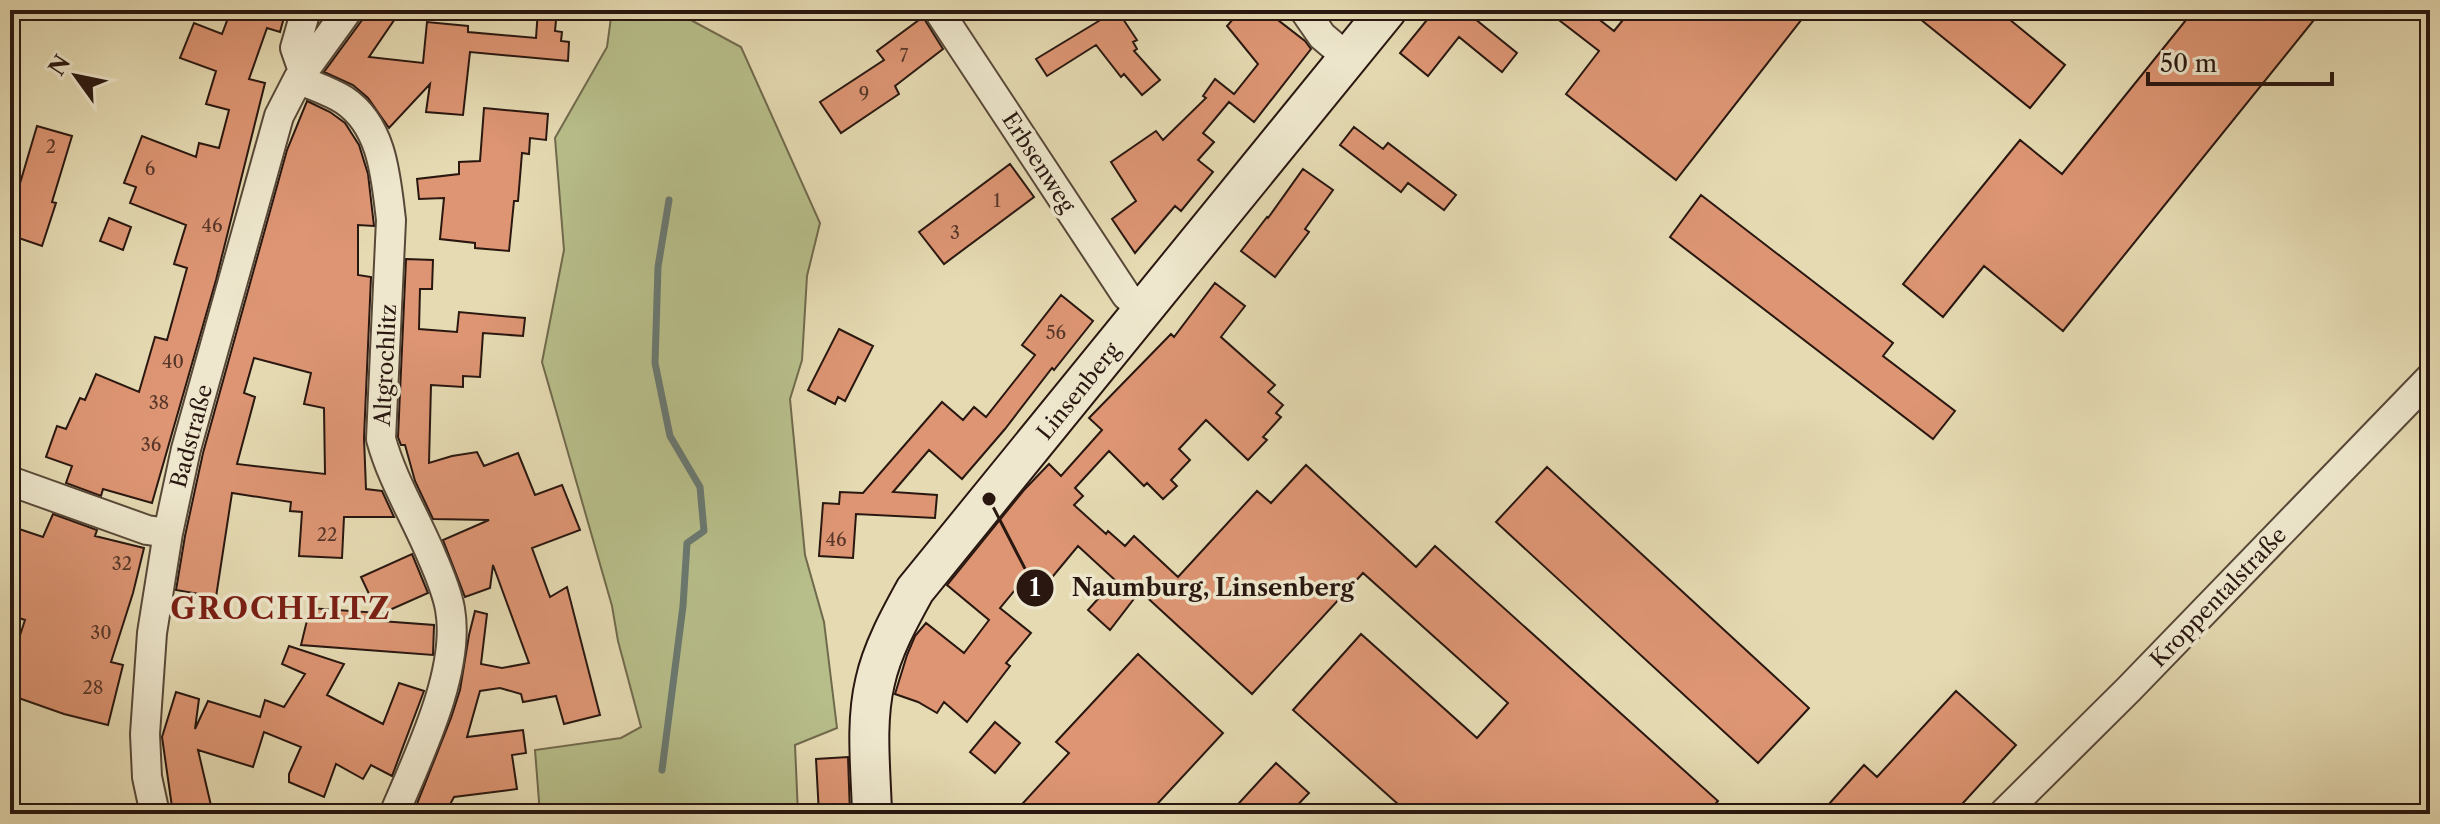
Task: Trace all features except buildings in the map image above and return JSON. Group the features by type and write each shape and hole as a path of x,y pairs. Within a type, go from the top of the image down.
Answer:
{"main road":[{"name":"Linsenberg","path":"872,814 872,698 880,663 903,612 930,570 1387,10"}],"street":[{"path":"301,75 295,48 306,10"},
{"name":"Badstraße","path":"155,814 147,777 145,734 152,633 168,533 186,449 269,147 283,108 301,75 348,10"},
{"name":"Erbsenweg","path":"938,10 1126,295 1143,311"},
{"path":"1304,10 1322,36 1348,58"},
{"name":"Altgrochlitz","path":"301,75 351,105 370,131 382,158 391,220 391,251 381,439 432,556 450,606 452,635 444,683 394,814"},
{"name":"Kroppentalstraße","path":"2003,814 2129,689 2430,378"},
{"path":"10,481 147,530 168,533"}],"green space":[{"path":"612,10 683,10 687,18 741,47 820,223 807,276 802,360 790,399 805,555 824,622 837,728 795,745 798,814 540,814 535,750 621,738 641,727 612,606 542,362 564,250 555,138 607,47"}],"waterway":[{"path":"662,770 683,606 687,543 704,531 700,487 670,436 655,363 658,267 669,200"}],"place":[{"name":"Naumburg, Linsenberg","path":"989,499"}],"district":[{"name":"GROCHLITZ","path":"281,609"}]}
